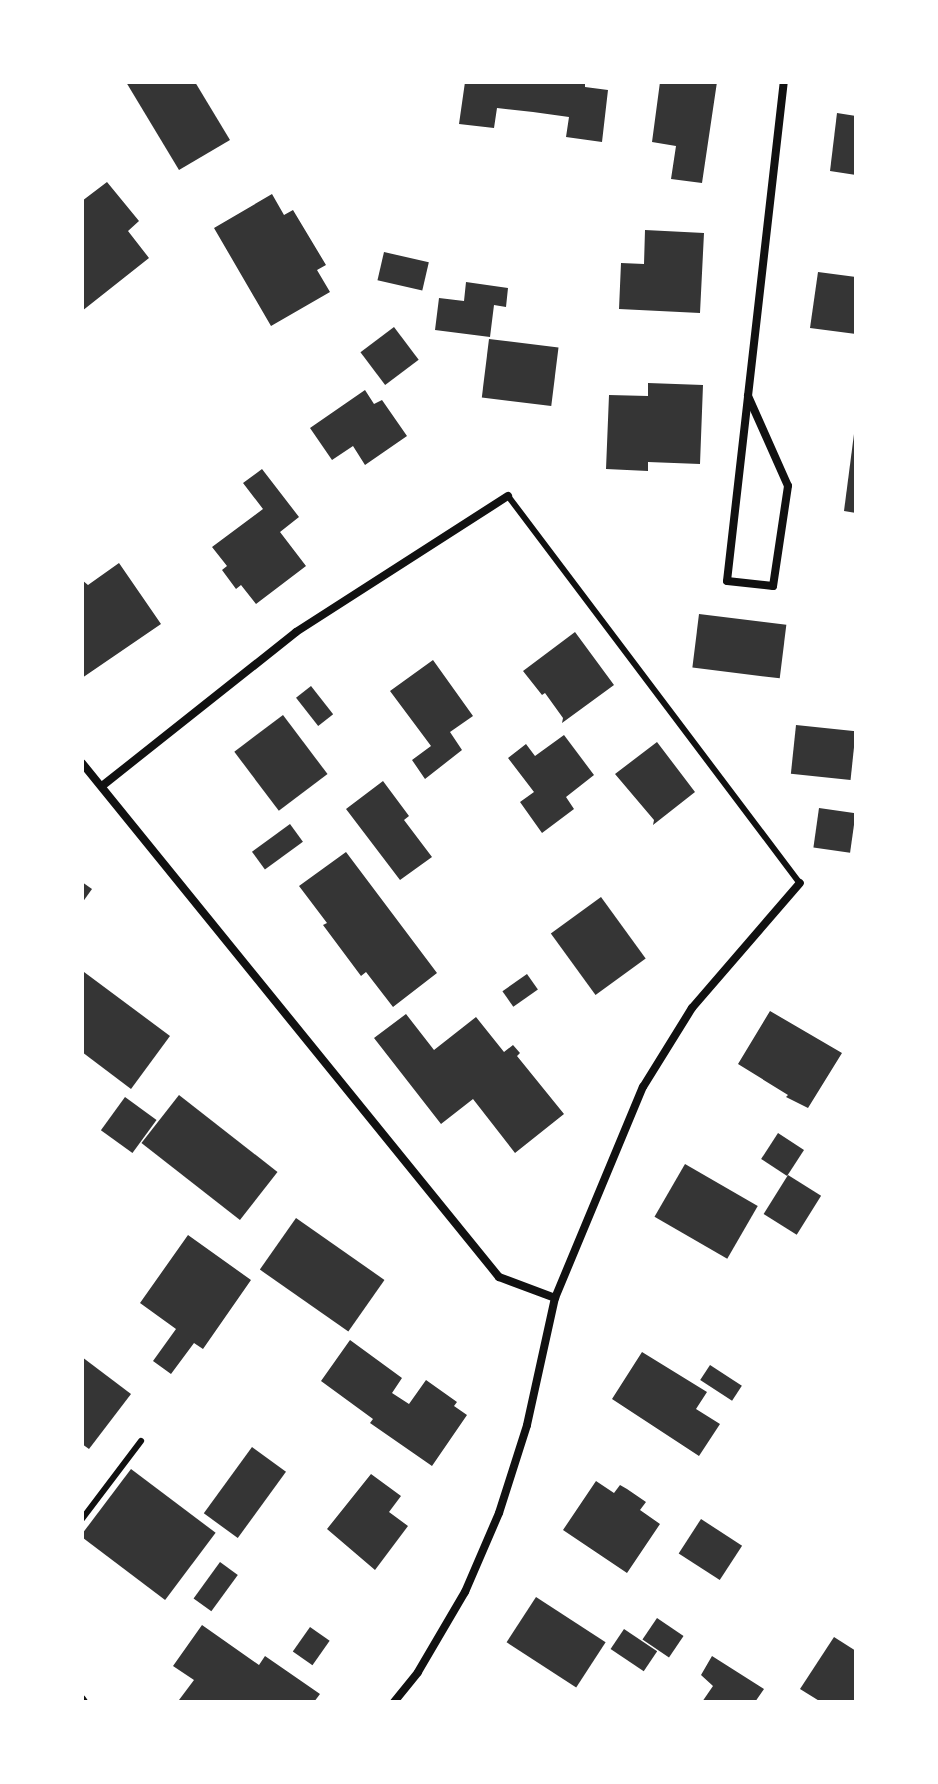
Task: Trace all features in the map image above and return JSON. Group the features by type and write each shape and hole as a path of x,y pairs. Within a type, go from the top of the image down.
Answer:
{"street":[{"path":"748,396 788,486 773,586 727,581 748,396 784,82"},
{"path":"102,786 296,632 508,496"},
{"path":"82,763 499,1277 555,1298"},
{"path":"394,1702 418,1672 465,1592 499,1513 527,1425 555,1298 643,1087 692,1008 800,883"}],"lane":[{"path":"508,496 800,883"},
{"path":"82,1519 141,1441"}],"building":[{"path":"126,82 195,82 230,140 179,170"},
{"path":"465,82 585,82 585,87 608,90 602,142 566,137 569,117 533,112 497,108 494,128 459,124"},
{"path":"660,82 717,82 702,183 671,179 676,146 652,142"},
{"path":"837,113 856,116 856,175 830,171"},
{"path":"107,182 139,221 128,231 149,258 82,311 82,201"},
{"path":"272,194 284,215 293,210 326,265 317,270 330,292 271,326 214,228"},
{"path":"645,230 704,233 700,313 619,309 621,263 644,264"},
{"path":"384,252 429,262 422,291 377,280"},
{"path":"818,272 856,277 856,334 810,328"},
{"path":"466,282 508,288 506,307 494,305 490,337 435,330 439,298 464,301"},
{"path":"394,327 419,360 385,385 360,352"},
{"path":"489,339 558,348 551,406 482,398"},
{"path":"648,383 703,385 700,464 648,462 648,471 606,469 609,395 648,396"},
{"path":"365,390 374,404 382,400 407,436 365,465 353,446 332,460 310,428"},
{"path":"856,434 856,513 844,511"},
{"path":"262,469 299,517 280,532 306,566 256,604 241,585 236,589 222,570 227,566 212,547 263,509 243,483"},
{"path":"119,563 161,624 82,678 82,580 88,585"},
{"path":"699,614 786,625 780,678 692,668"},
{"path":"575,632 614,685 562,723 563,718 545,693 542,695 523,671"},
{"path":"433,660 473,716 450,732 462,750 425,779 412,760 431,746 390,691"},
{"path":"311,686 333,714 318,726 296,698"},
{"path":"283,715 328,774 279,811 234,752"},
{"path":"796,725 856,731 851,780 791,774"},
{"path":"564,735 594,775 566,797 574,809 542,833 520,802 534,792 508,758 526,744 535,756"},
{"path":"657,742 695,792 653,825 654,820 615,774"},
{"path":"383,781 409,816 404,820 432,857 400,880 346,809"},
{"path":"819,808 856,813 850,853 813,848"},
{"path":"290,824 303,842 265,869 252,852"},
{"path":"346,852 437,973 393,1007 366,972 361,976 299,886"},
{"path":"82,882 92,889 82,903"},
{"path":"601,897 646,958 596,995 551,933"},
{"path":"84,972 170,1036 131,1089 82,1052"},
{"path":"527,974 538,990 513,1007 502,991"},
{"path":"770,1011 842,1053 808,1108 738,1064"},
{"path":"406,1014 434,1050 476,1017 504,1052 513,1045 520,1053 517,1056 564,1114 515,1153 473,1099 441,1124 374,1038"},
{"path":"179,1095 278,1172 240,1220 141,1143"},
{"path":"125,1097 157,1120 132,1153 101,1130"},
{"path":"778,1133 804,1150 787,1176 761,1159"},
{"path":"685,1164 758,1206 727,1259 654,1217"},
{"path":"788,1175 821,1196 797,1235 764,1214"},
{"path":"296,1218 384,1280 348,1332 260,1270"},
{"path":"188,1235 251,1280 203,1349 194,1343 171,1374 153,1361 176,1329 140,1303"},
{"path":"350,1340 402,1378 392,1393 409,1404 426,1380 457,1402 454,1406 467,1415 432,1466 370,1423 373,1419 321,1381"},
{"path":"642,1352 707,1392 696,1409 720,1424 699,1456 612,1399"},
{"path":"82,1357 131,1394 89,1449 82,1444"},
{"path":"710,1365 742,1386 732,1401 700,1380"},
{"path":"252,1447 286,1472 238,1538 204,1513"},
{"path":"131,1469 216,1533 165,1600 82,1537"},
{"path":"371,1474 401,1496 389,1512 408,1526 375,1570 327,1529"},
{"path":"596,1481 614,1493 620,1485 627,1489 646,1502 640,1510 660,1524 627,1573 563,1530"},
{"path":"701,1519 742,1546 720,1580 679,1553"},
{"path":"220,1562 238,1575 211,1611 194,1598"},
{"path":"536,1597 606,1642 576,1687 507,1642"},
{"path":"657,1618 684,1636 669,1657 642,1640"},
{"path":"202,1625 259,1665 265,1656 320,1694 314,1702 179,1700 194,1680 173,1666"},
{"path":"310,1627 330,1641 312,1665 293,1652"},
{"path":"624,1629 657,1651 644,1671 611,1649"},
{"path":"834,1637 856,1651 856,1702 821,1702 800,1689"},
{"path":"712,1656 764,1689 755,1702 702,1702 713,1686 701,1675"}]}
